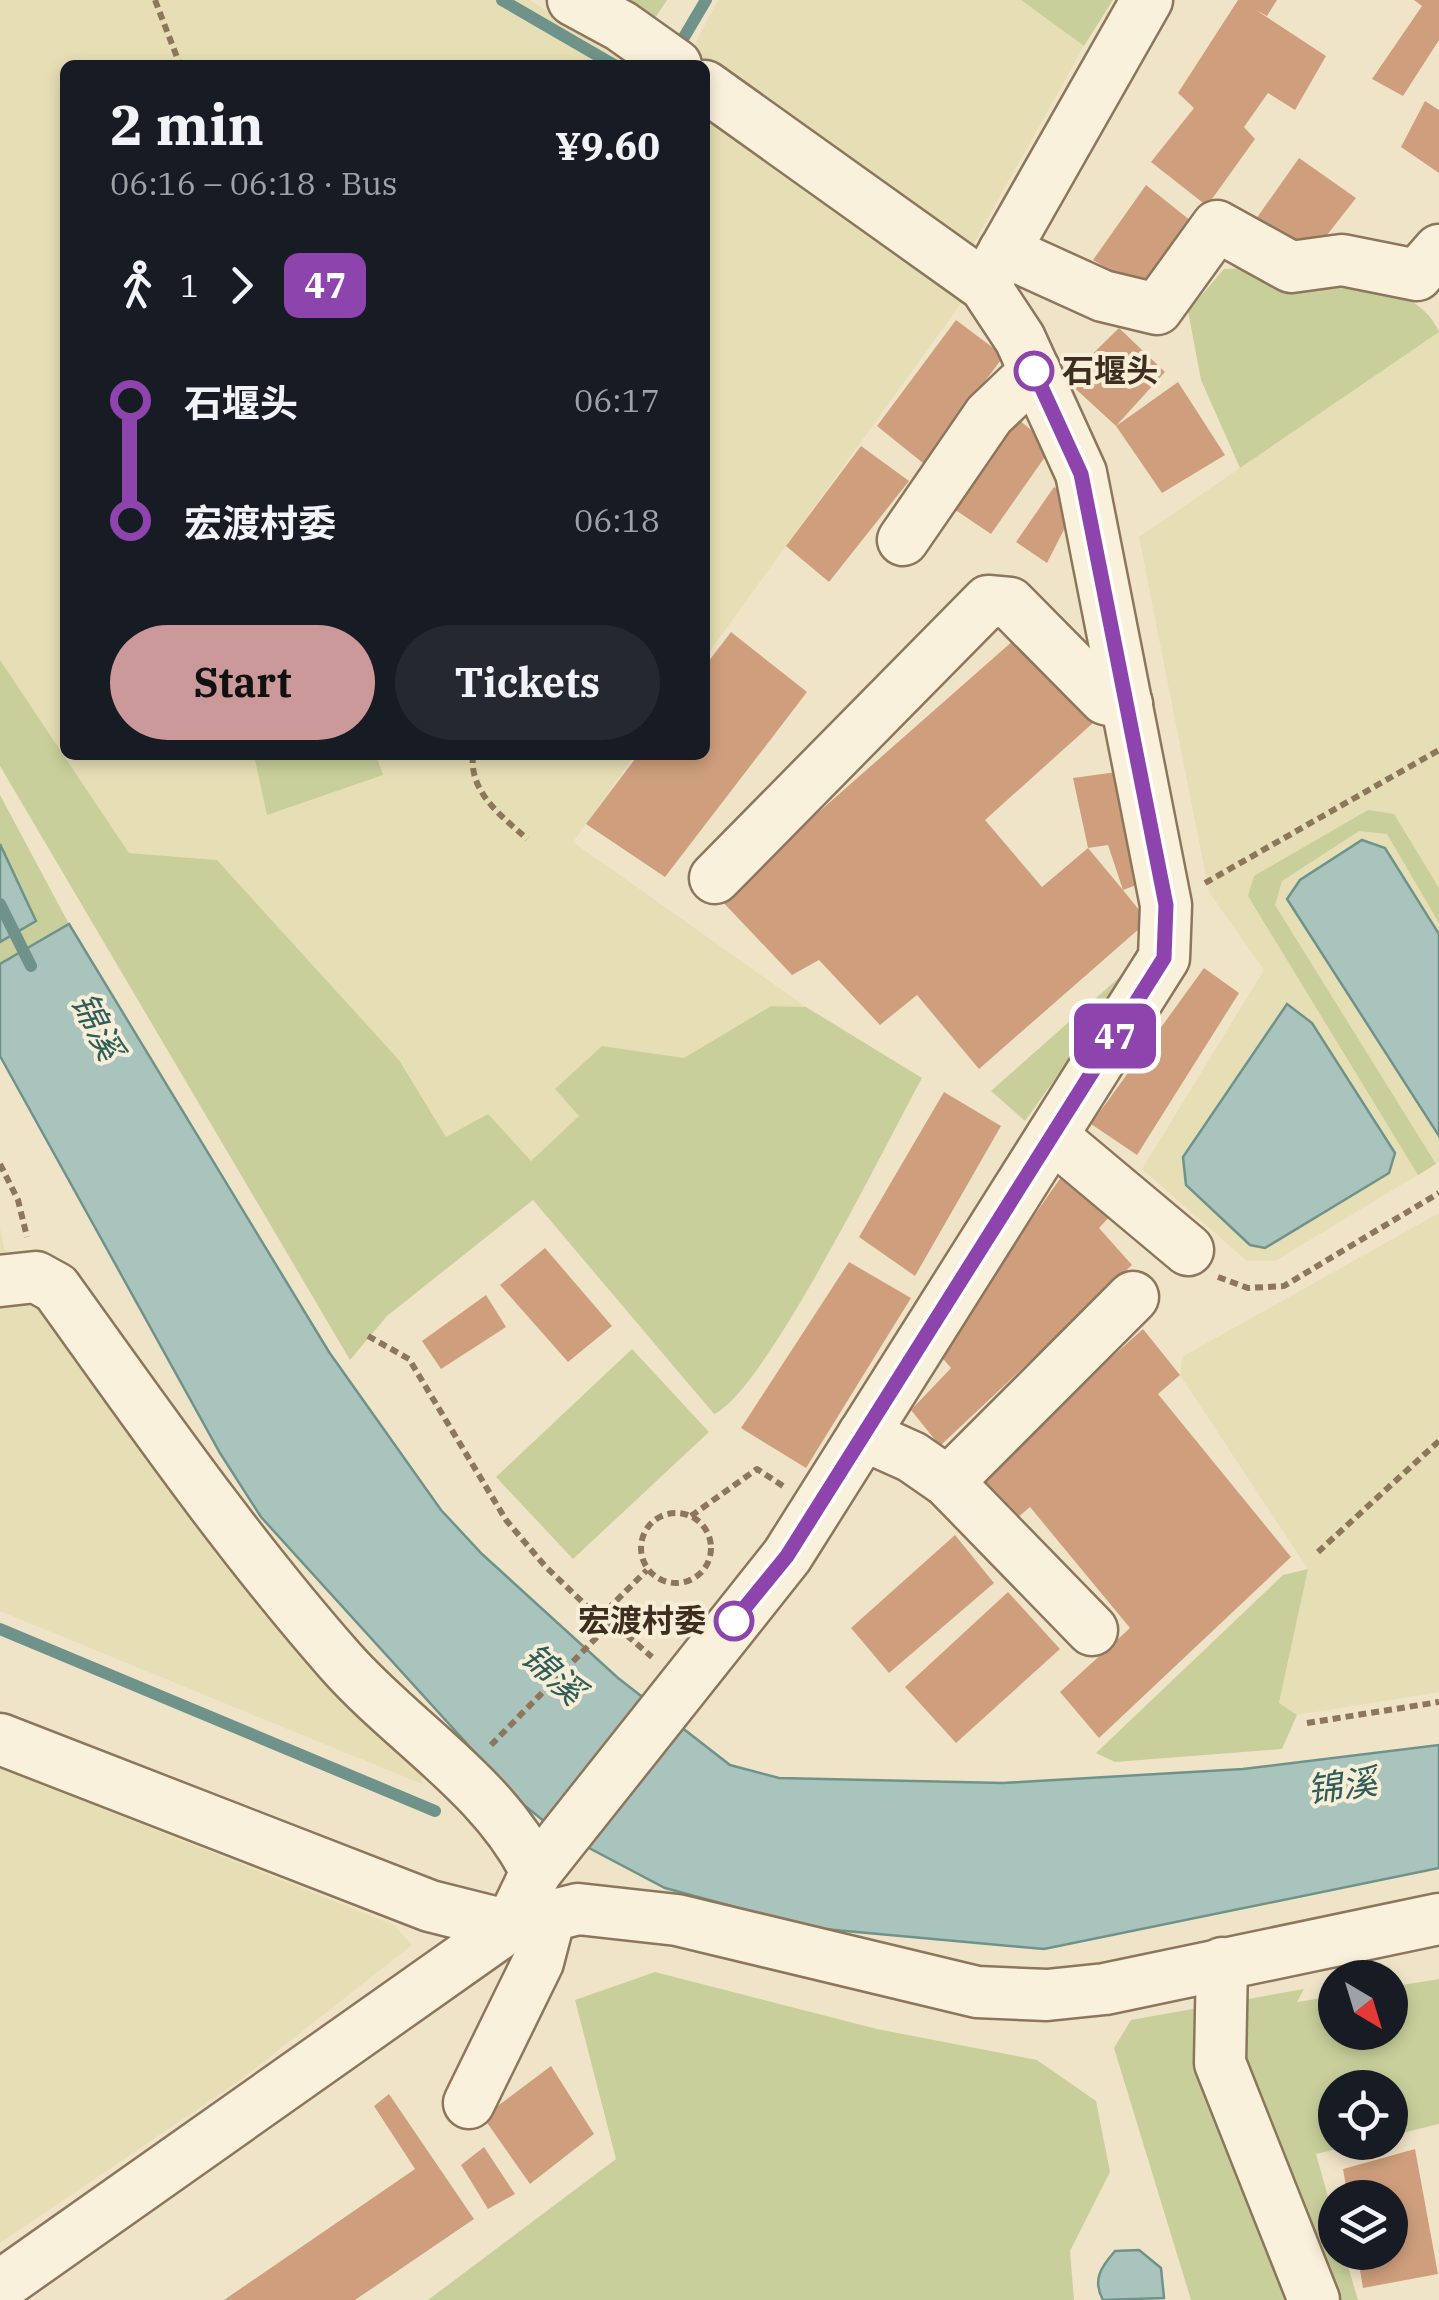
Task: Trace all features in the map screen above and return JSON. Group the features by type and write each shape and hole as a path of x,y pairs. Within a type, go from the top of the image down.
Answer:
{"street":[{"path":"573,0 621,26 669,60"},
{"path":"0,2286 532,1905 683,1684 787,1556 1164,958 1166,905 1081,474 1020,339 994,269 1146,0"},
{"path":"710,89 994,269 1156,309 1216,226 1291,267 1342,260 1417,276 1439,250"},
{"path":"902,540 988,414 1034,371"},
{"path":"715,878 988,601 1010,602 1106,699 1127,704"},
{"path":"1052,1136 1188,1250"},
{"path":"18,1279 56,1288 224,1522 343,1665 460,1777 522,1844 538,1962 469,2103"},
{"path":"948,1482 1132,1297"},
{"path":"863,1435 912,1456 948,1482 1092,1630"},
{"path":"0,1739 430,1906 532,1905 678,1920 977,1992 1047,1995 1105,1989 1439,1919"},
{"path":"1222,1963 1220,2063 1314,2300"}],"path":[{"path":"155,0 178,60"},
{"path":"1166,905 1439,750"},
{"path":"473,760 472,768 486,802 528,839"},
{"path":"0,1164 18,1200 18,1279"},
{"path":"1188,1250 1215,1276 1248,1288 1284,1286 1439,1193"},
{"path":"368,1336 409,1359 506,1520 598,1618 624,1632 683,1684"},
{"path":"1318,1552 1439,1440"},
{"path":"692,1516 757,1469 817,1509"},
{"path":"668,1513 692,1516 708,1532 711,1555 700,1575 678,1584 667,1583 647,1570 640,1547 648,1525 668,1513"},
{"path":"460,1777 597,1637 598,1618 647,1570"},
{"path":"1307,1723 1439,1702"}],"shaded area":[{"path":"0,0 530,0 620,60 60,60 60,750 0,660"},
{"path":"718,0 1021,0 1084,46 970,250 710,65 710,60 691,51"},
{"path":"710,123 962,302 710,651"},
{"path":"1439,332 1439,1162 1275,1261 1247,1261 1142,1169 1264,970 1209,892 1139,537"},
{"path":"67,760 631,760 573,842 806,1007 771,1006 684,1058 602,1046 556,1089 580,1115 531,1161 446,1137 399,1060 217,860 129,853"},
{"path":"1439,1213 1439,1692 1297,1715 1279,1704 1308,1569 1180,1375 1182,1357"},
{"path":"0,1228 4,1248 124,1425 420,1765 422,1784 0,1611"},
{"path":"0,1768 394,1925 412,1945 239,2081 0,2243"}],"green space":[{"path":"621,0 667,0 653,21"},
{"path":"1021,0 1113,0 1084,46"},
{"path":"1224,269 1328,276 1384,289 1427,313 1439,332 1240,468 1201,380 1188,311"},
{"path":"0,660 60,750 60,760 67,760 129,853 217,860 399,1060 446,1137 488,1114 531,1161 579,1116 555,1089 602,1046 684,1058 771,1006 806,1007 922,1078 793,1315 736,1396 714,1414 533,1200 387,1316 350,1360 0,766"},
{"path":"255,760 378,760 383,775 267,815"},
{"path":"0,795 69,924 0,964 0,942 36,921 0,844"},
{"path":"1368,810 1394,814 1439,888 1439,923 1387,834 1359,831 1282,881 1275,905 1436,1164 1418,1175 1248,896 1254,876"},
{"path":"1141,958 1025,1121 991,1091"},
{"path":"632,1349 709,1432 573,1559 496,1477"},
{"path":"1308,1569 1279,1703 1297,1715 1282,1749 1115,1762 1096,1753 1283,1575"},
{"path":"655,1972 877,2029 1037,2060 1096,2101 1110,2172 1070,2251 1074,2300 428,2300 616,2159 575,2000"},
{"path":"1439,1979 1439,2124 1408,2132 1408,2070 1318,2070 1316,2154 1323,2180 1318,2180 1318,2270 1349,2270 1358,2300 1191,2300 1114,2048 1131,2020 1304,1989 1297,2002 1318,1999 1318,2050 1408,2050 1408,1984"}],"water":[{"path":"1362,840 1385,848 1439,934 1439,1136 1287,899 1300,880"},
{"path":"0,844 36,921 0,942"},
{"path":"69,924 329,1352 441,1510 482,1554 618,1678 730,1765 779,1778 1003,1783 1243,1769 1439,1745 1439,1868 1044,1949 813,1928 665,1888 555,1830 519,1801 261,1517 220,1453 0,1056 0,964"},
{"path":"1287,1004 1312,1023 1395,1153 1389,1173 1265,1248 1250,1245 1186,1185 1183,1157"},
{"path":"1139,2250 1161,2268 1164,2298 1103,2300 1098,2280 1106,2263 1115,2251"}],"building":[{"path":"1238,0 1277,0 1267,16 1256,10 1326,56 1295,110 1268,93 1244,127 1255,139 1207,206 1151,162 1194,108 1178,93"},
{"path":"1414,0 1439,0 1439,40 1403,96 1372,79 1422,6"},
{"path":"1425,101 1439,110 1439,173 1401,147"},
{"path":"1299,158 1356,198 1309,258 1256,219"},
{"path":"1146,185 1196,225 1147,291 1093,260"},
{"path":"956,320 1004,356 923,463 877,426"},
{"path":"1119,328 1165,372 1116,426 1066,380"},
{"path":"1178,382 1225,455 1162,493 1116,426"},
{"path":"1019,420 1052,447 991,534 951,507"},
{"path":"861,446 909,481 829,582 786,546"},
{"path":"1054,487 1078,502 1047,563 1016,542"},
{"path":"731,632 807,692 665,877 586,824 634,760 710,760 710,659"},
{"path":"1015,639 1094,722 985,820 1042,887 1088,848 1148,921 979,1069 917,995 880,1025 819,960 792,975 720,899"},
{"path":"1124,771 1147,881 1123,890 1108,845 1088,848 1073,778"},
{"path":"1204,968 1239,993 1137,1155 1091,1124"},
{"path":"944,1092 1001,1126 915,1276 859,1237"},
{"path":"1066,1170 1113,1213 1099,1228 1132,1265 940,1446 911,1410 951,1368 938,1353"},
{"path":"545,1248 612,1326 568,1362 500,1285"},
{"path":"849,1262 911,1298 806,1468 741,1428"},
{"path":"486,1295 506,1327 441,1369 422,1341"},
{"path":"1143,1329 1180,1375 1158,1394 1291,1557 1099,1738 1060,1692 1130,1628 1030,1507 1009,1525 973,1482"},
{"path":"955,1535 994,1583 889,1673 851,1628"},
{"path":"1008,1592 1060,1649 956,1743 905,1687"},
{"path":"551,2066 594,2134 530,2184 483,2117"},
{"path":"389,2094 474,2219 355,2300 224,2300 415,2169 374,2106"},
{"path":"484,2147 515,2194 488,2209 461,2165"},
{"path":"1415,2149 1438,2274 1363,2288 1360,2270 1408,2270 1408,2180 1345,2180 1343,2169 1375,2160 1408,2160 1408,2151"}],"waterway":[{"path":"502,0 605,60"},
{"path":"674,54 706,0"},
{"name":"锦溪","path":"0,904 31,966"},
{"path":"0,1629 435,1811"}],"bus line":[{"name":"47","path":"734,1621 787,1556 1164,958 1166,905 1081,474 1034,371"}],"place":[{"name":"石堰头","path":"1034,371"},
{"name":"宏渡村委","path":"734,1621"}]}
